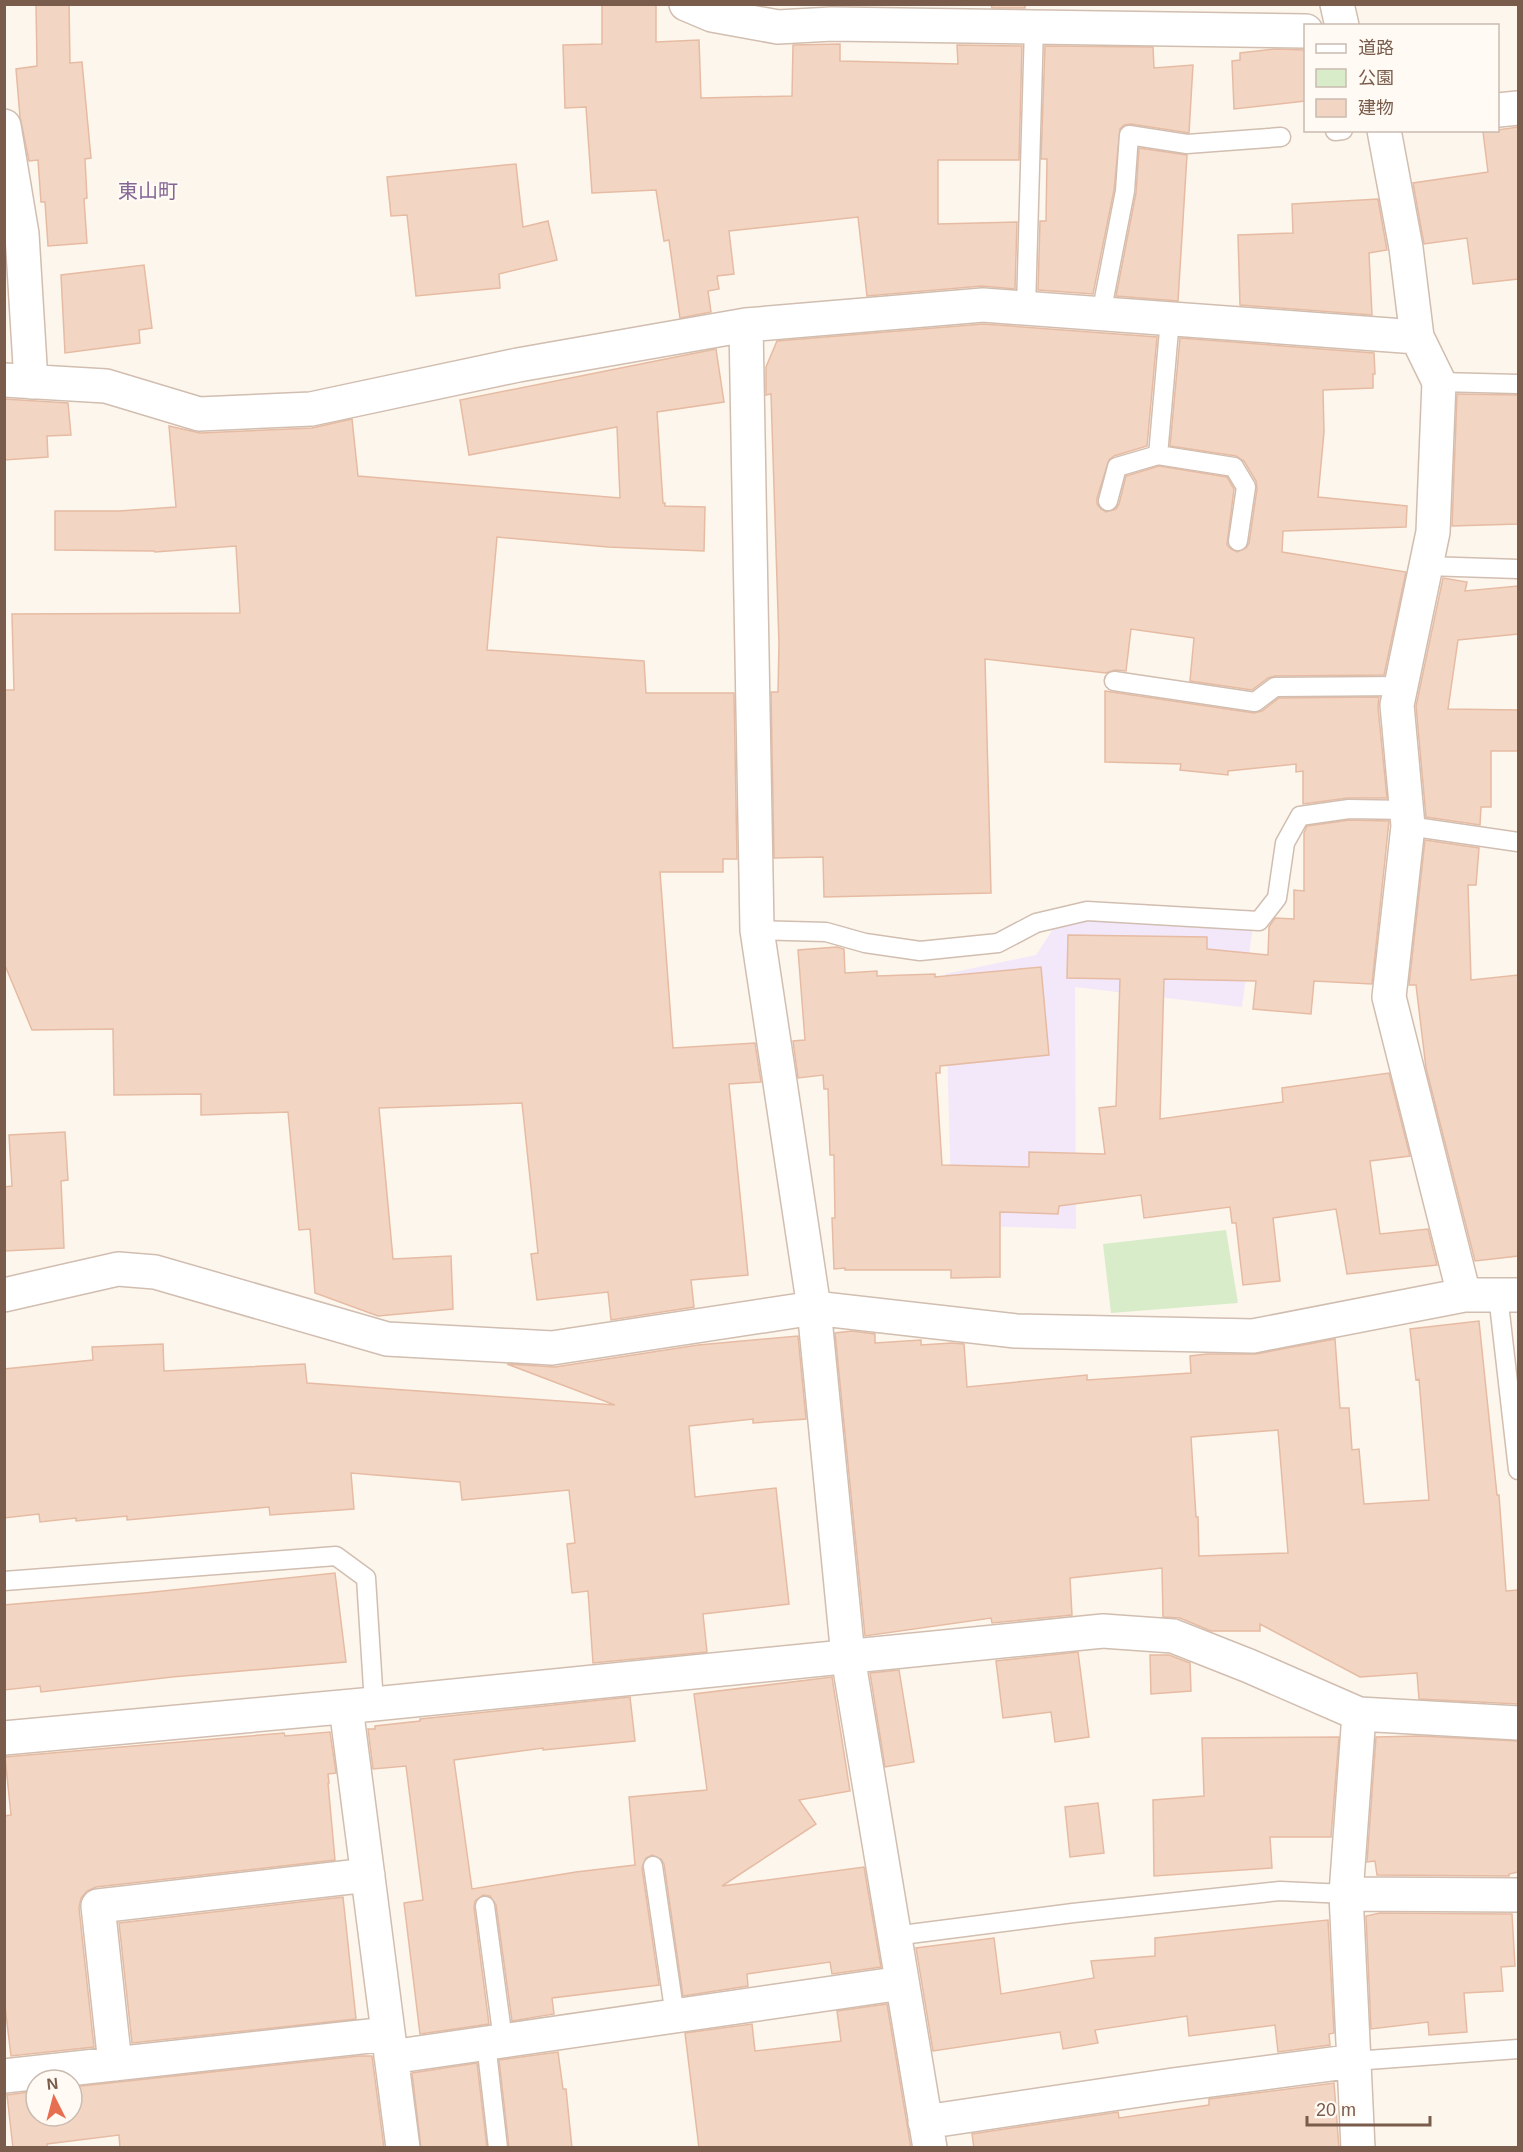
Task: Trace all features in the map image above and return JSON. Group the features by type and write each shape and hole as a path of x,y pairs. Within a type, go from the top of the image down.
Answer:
{"street":[{"path":"686,4 712,15 778,27 832,24 1304,31"},
{"path":"1337,4 1342,24"},
{"path":"1499,110 1518,108"},
{"path":"4,126 22,234 18,381 106,386 199,414 311,409 518,365 746,325 983,305 1418,337"},
{"path":"1384,132 1406,248 1418,337 1438,382 1433,532 1397,705 1408,818 1389,997 1464,1295"},
{"path":"746,325 757,930 814,1308 848,1657 928,2135 1173,2085 1354,2061"},
{"path":"4,1295 118,1269 155,1272 387,1339 552,1348 814,1308 1016,1331 1252,1336 1464,1295 1508,1295"},
{"path":"4,1738 360,1706 1103,1630 1173,1636 1359,1714 1518,1724"},
{"path":"360,1706 368,1875 403,2148"},
{"path":"1358,2148 1346,1894 1359,1714"},
{"path":"115,2064 98,1906 368,1875"},
{"path":"1346,1894 1518,1895"},
{"path":"4,2076 115,2064 390,2045 494,2041 902,1983"}],"lane":[{"path":"1026,308 1034,27"},
{"path":"1101,314 1125,191 1129,135 1187,144 1281,137"},
{"path":"1158,455 1170,319"},
{"path":"1438,382 1518,384"},
{"path":"1108,501 1117,467 1158,455 1234,467 1246,487 1238,542"},
{"path":"1427,566 1518,569"},
{"path":"1114,681 1255,702 1275,687 1402,686"},
{"path":"757,930 826,932 865,943 920,951 998,943 1036,923 1087,911 1259,921 1277,898 1285,843 1300,816 1348,809 1408,818 1518,842"},
{"path":"1508,1295 1518,1470"},
{"path":"4,1581 336,1556 366,1578 360,1706"},
{"path":"653,1866 675,2016"},
{"path":"894,1936 1073,1913 1280,1891 1346,1894"},
{"path":"485,1906 498,2148"},
{"path":"1354,2061 1518,2049"}],"shaded area":[{"path":"1059,920 1253,926 1242,1007 1075,987 1076,1229 952,1225 945,974 1036,955"}],"green space":[{"path":"1226,1230 1238,1303 1111,1313 1103,1244"}],"building":[{"path":"36,4 69,4 70,63 82,62 91,158 85,159 87,198 84,199 87,243 48,246 45,202 41,202 38,160 29,161 20,117 16,69 37,66"},
{"path":"602,4 656,4 656,42 699,40 701,98 792,96 793,45 840,44 840,61 958,64 957,45 1022,46 1019,160 938,160 938,224 1017,222 1015,289 982,286 867,296 858,217 729,231 734,274 717,276 719,289 708,291 711,312 680,318 669,240 664,241 656,190 592,193 586,107 565,108 563,45 602,44"},
{"path":"991,4 1025,4 1025,8 992,8"},
{"path":"1045,46 1153,47 1154,68 1193,65 1189,133 1131,124 1124,125 1120,129 1114,190 1093,294 1038,290 1040,221 1046,221 1047,159 1041,159"},
{"path":"1275,49 1304,50 1304,101 1234,109 1232,61 1240,60 1240,53"},
{"path":"1518,127 1518,279 1473,284 1467,238 1424,244 1413,183 1488,172 1483,132 1499,132 1499,130"},
{"path":"1139,148 1187,155 1178,301 1116,296 1136,193"},
{"path":"516,164 523,227 548,221 557,260 499,274 500,288 416,296 407,215 391,216 387,177"},
{"path":"1378,199 1387,250 1369,253 1372,315 1240,305 1238,235 1293,233 1292,204"},
{"path":"144,265 152,328 139,330 140,343 65,353 61,275"},
{"path":"983,324 1157,337 1147,446 1114,456 1109,460 1097,504 1106,512 1116,509 1126,476 1159,466 1227,477 1234,489 1227,545 1237,552 1246,548 1249,543 1257,489 1256,481 1244,461 1236,456 1170,446 1180,338 1374,353 1373,388 1323,390 1324,432 1318,497 1407,506 1406,527 1283,531 1282,552 1406,572 1384,675 1275,676 1268,678 1252,690 1190,681 1194,638 1131,629 1126,671 1115,670 1106,673 985,659 991,893 824,897 823,857 774,858 771,692 778,692 779,643 771,394 766,395 766,367 777,341"},
{"path":"716,349 724,402 657,412 663,503 665,506 705,507 704,551 608,547 497,537 487,650 644,661 646,693 734,693 737,859 723,859 723,872 660,872 673,1048 755,1043 761,1082 729,1084 748,1275 691,1280 694,1307 611,1320 608,1292 537,1300 531,1254 538,1253 522,1103 379,1108 393,1259 451,1256 453,1309 378,1316 315,1293 310,1229 299,1230 288,1112 201,1115 201,1094 114,1095 113,1029 32,1030 4,963 4,690 14,690 12,614 240,613 236,546 155,552 55,550 55,511 119,511 176,507 169,426 200,433 312,428 352,419 358,476 620,498 617,427 469,455 460,400"},
{"path":"1457,394 1518,395 1518,524 1452,526"},
{"path":"4,399 68,403 71,435 47,436 48,457 4,460"},
{"path":"1443,578 1467,582 1465,591 1518,586 1518,634 1458,640 1448,709 1518,710 1518,751 1491,751 1491,807 1481,807 1480,825 1426,817 1416,706"},
{"path":"1105,691 1254,713 1262,711 1279,698 1379,697 1387,798 1348,798 1303,804 1303,771 1296,772 1296,764 1228,771 1228,775 1180,770 1181,764 1105,762"},
{"path":"1350,820 1389,821 1372,984 1314,981 1311,1014 1253,1009 1256,981 1164,979 1160,1119 1283,1102 1282,1088 1389,1073 1410,1156 1370,1161 1380,1234 1428,1229 1437,1265 1347,1274 1336,1209 1273,1218 1280,1281 1243,1285 1236,1223 1232,1223 1230,1207 1144,1218 1141,1195 1059,1206 1058,1214 1000,1212 1000,1277 951,1278 951,1270 834,1269 832,1218 835,1218 834,1155 830,1155 828,1089 824,1089 823,1075 798,1078 793,1041 805,1040 798,950 837,947 844,949 845,973 877,971 877,976 935,974 935,977 1041,967 1049,1055 940,1066 940,1073 936,1073 942,1165 1029,1167 1029,1152 1105,1154 1099,1108 1116,1106 1120,979 1067,978 1068,935 1207,937 1207,949 1268,955 1269,927 1275,918 1294,919 1294,890 1304,891 1304,833 1307,826"},
{"path":"1425,840 1479,848 1476,885 1468,885 1471,980 1518,975 1518,1256 1475,1261 1426,1068 1416,985 1409,985"},
{"path":"65,1132 68,1180 61,1181 64,1248 4,1251 4,1187 12,1186 9,1135"},
{"path":"1479,1321 1497,1495 1499,1495 1506,1591 1518,1590 1518,1704 1419,1699 1417,1673 1360,1677 1260,1624 1260,1631 1211,1631 1180,1618 1163,1617 1162,1568 1070,1578 1072,1615 992,1623 991,1618 865,1636 835,1333 852,1331 875,1334 875,1343 921,1340 921,1345 964,1344 967,1387 1087,1375 1087,1380 1191,1373 1190,1356 1256,1354 1335,1339 1340,1408 1349,1408 1352,1450 1359,1449 1364,1504 1429,1500 1419,1379 1416,1380 1410,1329","holes":["1278,1430 1288,1553 1199,1556 1191,1437"]},
{"path":"798,1336 806,1419 753,1423 753,1419 689,1426 695,1497 776,1488 789,1604 703,1614 707,1652 593,1663 588,1591 572,1593 567,1544 575,1543 569,1490 462,1500 460,1482 351,1473 354,1509 270,1515 269,1507 127,1520 127,1516 40,1522 39,1514 4,1518 4,1369 93,1360 92,1347 163,1344 164,1371 305,1364 307,1383 615,1405 507,1364 555,1367 698,1345"},
{"path":"335,1573 346,1662 172,1677 41,1692 40,1686 4,1690 4,1605"},
{"path":"1078,1652 1089,1737 1055,1742 1051,1712 1003,1718 996,1661"},
{"path":"1150,1655 1169,1655 1190,1663 1191,1691 1151,1694"},
{"path":"899,1670 914,1762 885,1767 870,1673"},
{"path":"832,1677 850,1791 799,1800 816,1824 722,1886 864,1867 881,1967 832,1974 830,1962 747,1974 748,1986 683,1996 664,1864 661,1859 652,1855 646,1858 642,1868 659,1985 552,1998 554,2014 512,2021 496,1905 490,1896 483,1895 475,1901 474,1908 489,2024 420,2034 404,1903 423,1900 406,1766 373,1769 368,1729 375,1729 375,1726 420,1721 420,1719 630,1697 635,1741 543,1750 543,1748 454,1760 472,1889 635,1865 629,1797 707,1790 694,1694"},
{"path":"330,1732 336,1773 328,1774 335,1860 96,1887 87,1891 81,1898 79,1908 94,2047 11,2056 4,1998 4,1816 11,1815 5,1757 284,1733 285,1736"},
{"path":"1419,1736 1518,1741 1518,1872 1509,1874 1509,1876 1377,1875 1375,1861 1367,1862 1376,1737"},
{"path":"1339,1737 1331,1837 1270,1837 1272,1868 1154,1876 1153,1800 1204,1796 1202,1738"},
{"path":"1098,1803 1104,1853 1070,1857 1065,1807"},
{"path":"343,1897 356,2019 132,2043 119,1923"},
{"path":"1380,1913 1512,1914 1515,1966 1501,1967 1503,1991 1464,1993 1467,2032 1429,2035 1428,2022 1371,2029 1366,1916"},
{"path":"1328,1920 1334,2033 1329,2034 1330,2045 1278,2052 1275,2025 1189,2036 1187,2016 1095,2030 1098,2043 1063,2049 1060,2032 933,2051 916,1948 994,1938 1001,1994 1094,1978 1091,1961 1155,1956 1155,1938"},
{"path":"887,2004 911,2148 699,2148 685,2033 752,2024 755,2051 841,2041 837,2011"},
{"path":"558,2052 563,2089 566,2089 572,2148 509,2148 499,2060"},
{"path":"372,2056 384,2148 120,2148 119,2135 47,2144 47,2148 13,2148 7,2095 24,2093 24,2128 84,2128 84,2086"},
{"path":"477,2063 487,2148 421,2148 412,2073"},
{"path":"1334,2083 1339,2148 974,2148 972,2134 1118,2112 1119,2118 1209,2105 1209,2099"}],"district":[{"name":"東山町","path":"148,191"}]}
